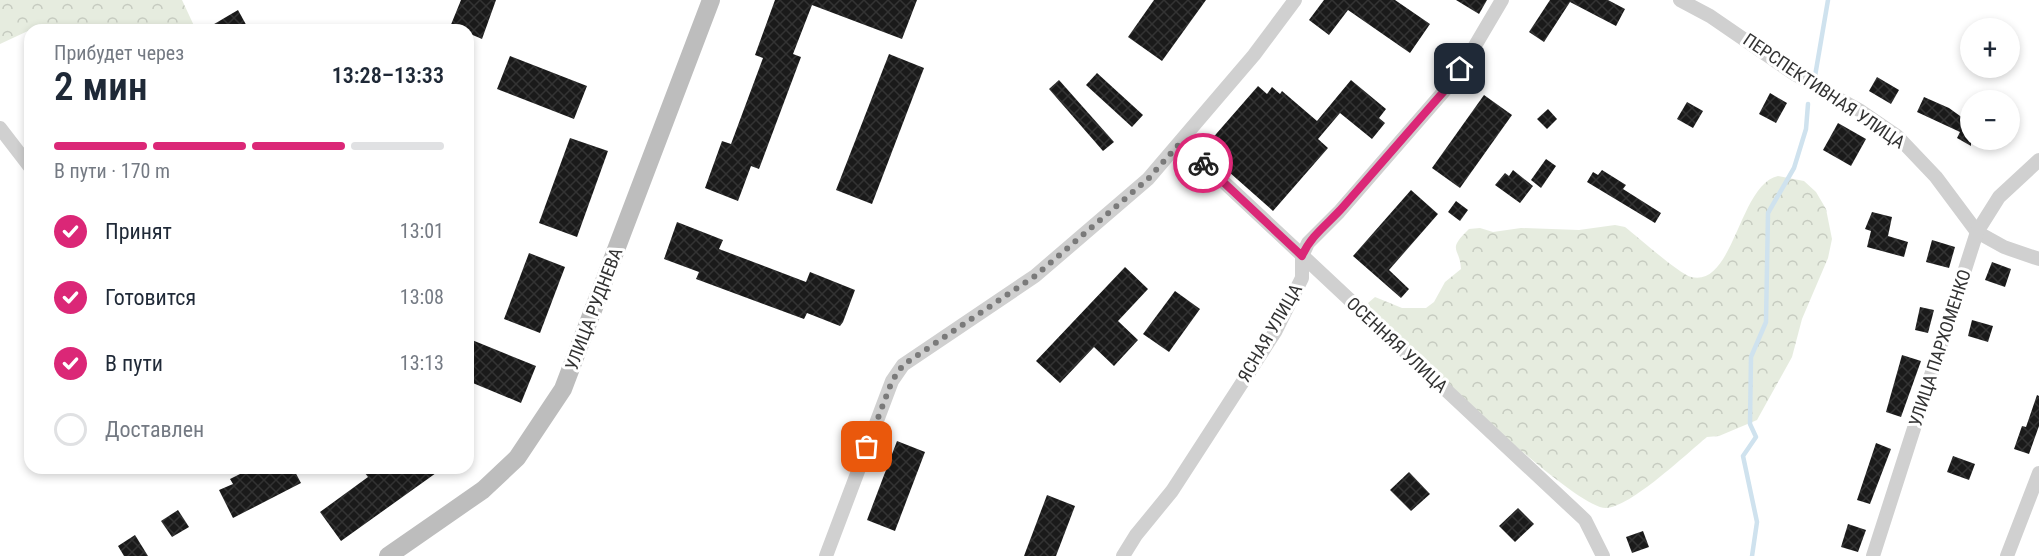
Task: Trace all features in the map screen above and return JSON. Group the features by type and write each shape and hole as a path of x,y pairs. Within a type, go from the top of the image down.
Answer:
{"main road":[{"name":"УЛИЦА РУДНЕВА","path":"388,556 483,490 517,458 563,389 711,0"}],"street":[{"path":"826,556 892,381 903,365 1035,276 1148,179 1254,55 1295,0"},
{"name":"ЯСНАЯ УЛИЦА","path":"1123,556 1136,535 1172,491 1275,332 1302,278 1302,256 1308,243 1445,90 1470,56 1502,0"},
{"name":"ПЕРСПЕКТИВНАЯ УЛИЦА","path":"1680,0 1710,16 1796,75 1859,110 1897,136 1936,177 1977,232 2004,247 2039,259"},
{"path":"0,128 24,159"},
{"name":"ОСЕННЯЯ УЛИЦА","path":"1181,142 1585,520 1604,556"},
{"name":"УЛИЦА ПАРХОМЕНКО","path":"1873,556 1977,232 1999,196 2039,160"},
{"path":"2007,556 2039,473"}],"green space":[{"path":"0,0 182,0 193,24 24,24 24,33 0,44"},
{"path":"1778,176 1804,181 1816,192 1826,209 1832,239 1828,258 1802,319 1792,357 1757,420 1719,436 1707,437 1643,490 1617,505 1606,508 1588,501 1527,456 1375,316 1368,303 1375,297 1402,308 1426,308 1434,302 1445,282 1461,269 1456,249 1458,241 1469,229 1480,228 1493,232 1521,228 1579,230 1615,225 1625,227 1685,274 1691,277 1705,276 1717,267 1727,252 1754,197 1765,183"}],"building":[{"path":"461,0 496,0 482,39 474,36 474,24 451,24"},
{"path":"775,0 917,0 902,39 812,5 793,54 801,57 759,169 751,166 738,201 705,188 722,141 731,144 763,58 755,55"},
{"path":"1154,0 1206,0 1162,61 1128,37"},
{"path":"1324,0 1395,0 1430,24 1410,53 1348,10 1329,35 1309,20"},
{"path":"1456,0 1487,0 1479,14"},
{"path":"1550,0 1608,0 1625,9 1616,26 1570,2 1544,42 1529,32"},
{"path":"238,10 246,24 214,24"},
{"path":"889,54 924,68 872,204 836,190"},
{"path":"510,56 587,86 574,119 497,89"},
{"path":"1097,73 1143,115 1132,127 1086,85"},
{"path":"1877,77 1899,90 1891,104 1869,91"},
{"path":"1059,80 1114,142 1103,151 1049,89"},
{"path":"1351,80 1386,109 1379,118 1385,123 1372,139 1340,113 1318,139 1328,148 1273,211 1203,149 1258,86 1267,94 1272,87 1280,94 1282,91 1317,121"},
{"path":"1770,93 1787,103 1776,123 1759,114"},
{"path":"1484,95 1512,115 1460,188 1432,168"},
{"path":"1924,97 1949,108 1960,116 1960,132 1917,112"},
{"path":"1687,102 1703,111 1693,128 1677,119"},
{"path":"1548,109 1557,119 1547,129 1537,119"},
{"path":"1838,123 1866,139 1851,166 1823,150"},
{"path":"570,138 608,151 577,237 539,223"},
{"path":"1546,159 1556,166 1541,188 1531,180"},
{"path":"1513,170 1533,186 1520,203 1495,185 1505,173 1509,176"},
{"path":"1602,170 1626,185 1623,189 1661,213 1655,223 1587,182 1593,172 1598,175"},
{"path":"1411,190 1438,214 1389,270 1409,289 1401,298 1353,256"},
{"path":"1456,201 1468,210 1460,221 1448,212"},
{"path":"1872,212 1892,217 1888,236 1908,242 1904,257 1867,247 1871,231 1865,229"},
{"path":"677,222 723,240 719,249 806,282 810,272 855,290 843,322 840,326 807,313 804,319 696,279 699,272 664,259"},
{"path":"1932,240 1955,247 1949,268 1926,262"},
{"path":"529,253 565,267 540,333 504,319"},
{"path":"1992,262 2011,269 2005,287 1985,280"},
{"path":"1125,267 1148,289 1118,321 1138,340 1114,366 1094,347 1060,383 1036,361"},
{"path":"1175,291 1200,309 1169,352 1143,334"},
{"path":"1920,307 1934,310 1928,333 1915,330"},
{"path":"1972,320 1993,326 1988,342 1968,336"},
{"path":"474,341 536,366 521,403 474,383"},
{"path":"1902,355 1921,361 1901,417 1886,412"},
{"path":"2037,395 2039,396 2039,426 2029,454 2014,449 2022,426 2026,427"},
{"path":"897,441 925,452 895,531 867,520"},
{"path":"1876,443 1891,449 1870,504 1857,500"},
{"path":"1953,456 1975,464 1969,480 1947,472"},
{"path":"1409,472 1430,494 1411,511 1390,490"},
{"path":"240,474 296,474 301,483 233,518 219,490 233,484 230,479"},
{"path":"366,474 435,474 341,541 320,512 368,477"},
{"path":"1047,495 1075,506 1056,556 1024,556"},
{"path":"1518,508 1534,524 1515,542 1499,526"},
{"path":"178,510 189,527 172,537 161,521"},
{"path":"1848,524 1866,530 1858,552 1841,547"},
{"path":"1643,531 1649,547 1632,553 1626,537"},
{"path":"135,535 148,556 124,556 118,546"}],"waterway":[{"path":"1814,82 1828,0"},
{"path":"1752,556 1757,522 1743,456 1756,437 1750,424 1751,357 1766,322 1768,213 1794,168 1806,129 1808,104"}],"way so far":[{"path":"867,447 892,381 903,365 1035,276 1148,179 1181,142 1203,163"}],"route":[{"path":"1203,163 1302,256 1317,231 1338,212 1445,90 1460,69"}]}
